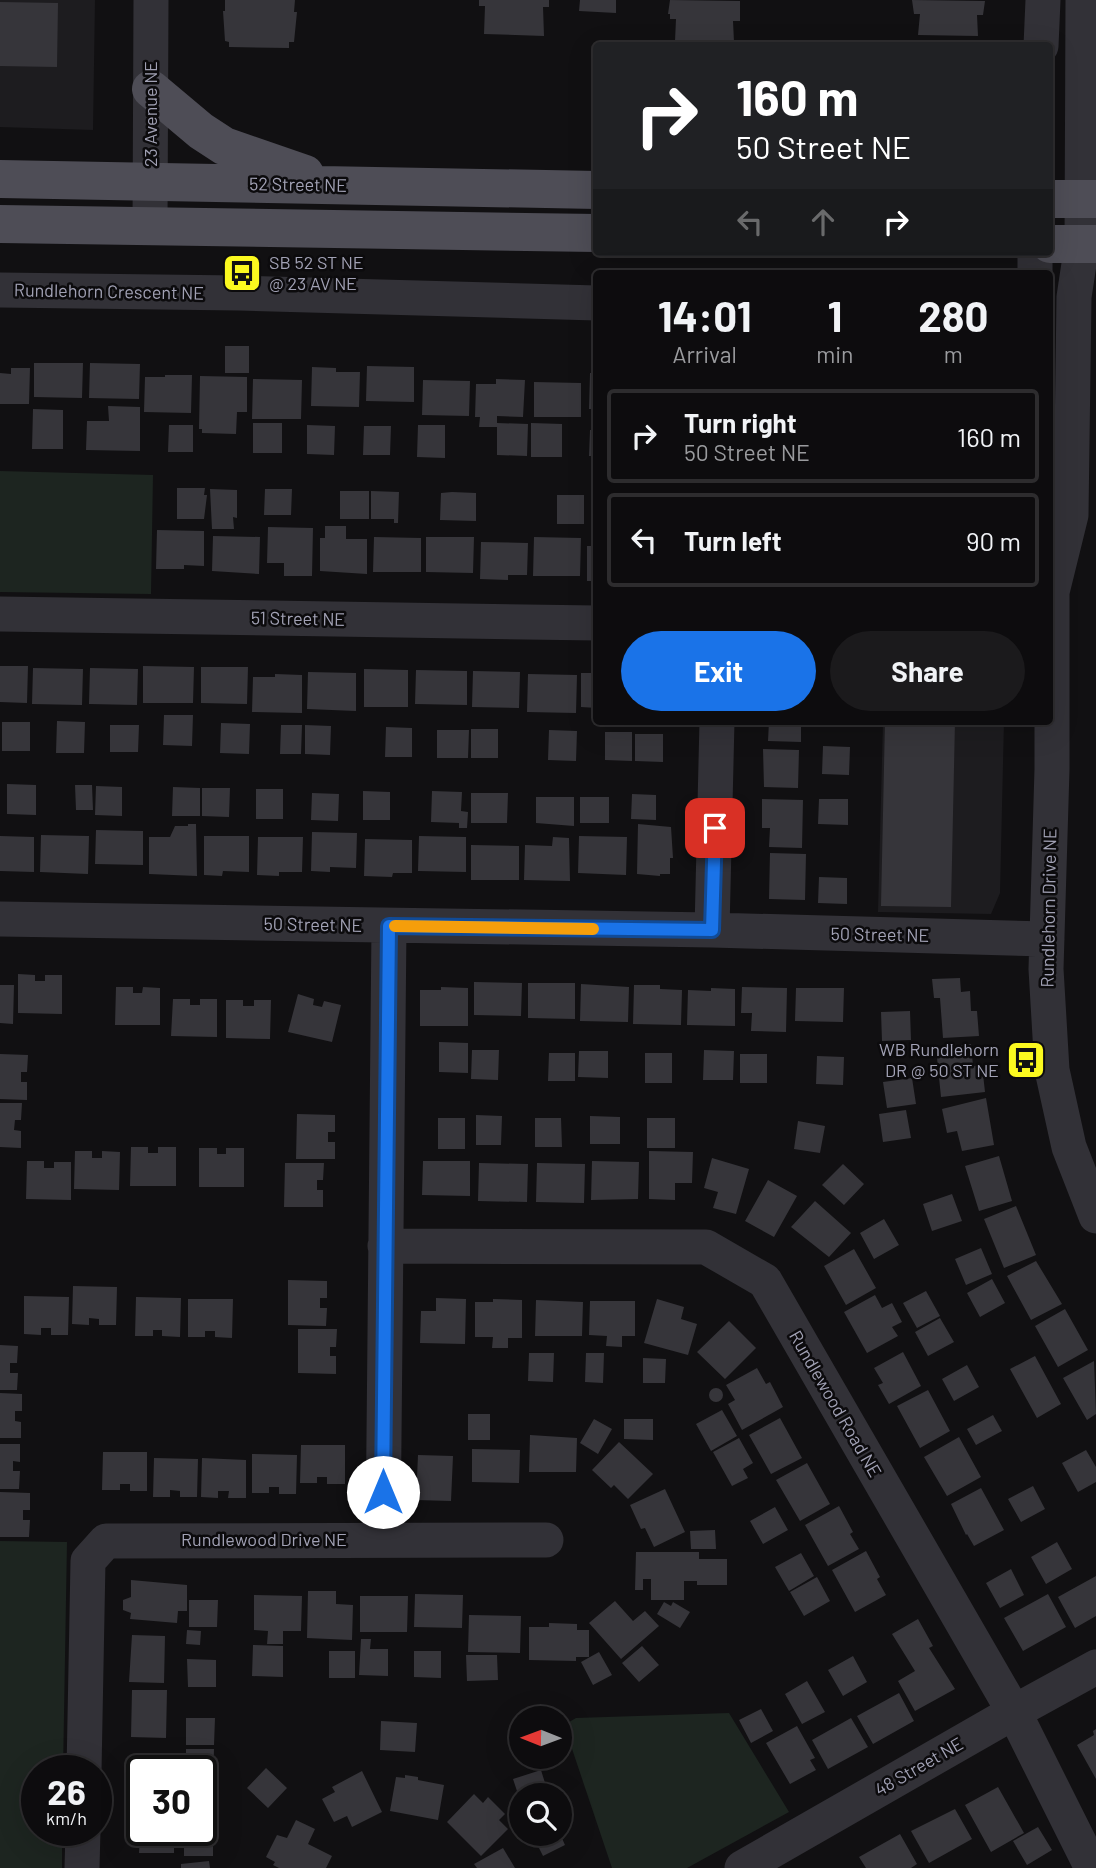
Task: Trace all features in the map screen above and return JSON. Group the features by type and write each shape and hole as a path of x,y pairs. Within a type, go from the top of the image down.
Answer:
{"main road":[{"path":"151,89 201,131 224,146 337,185"},
{"name":"52 Street NE","path":"0,179 593,190"},
{"path":"0,224 593,233"}],"street":[{"name":"23 Avenue NE","path":"150,227 151,0"},
{"path":"1041,42 1043,0"},
{"name":"Rundlehorn Drive NE","path":"1053,580 1071,515 1075,199 1083,0"},
{"name":"Rundlehorn Crescent NE","path":"0,290 239,293 593,303"},
{"name":"51 Street NE","path":"0,614 593,623"},
{"path":"712,930 717,725"},
{"name":"Rundlehorn Drive NE","path":"1052,725 1047,939 1052,1070 1069,1147 1096,1216"},
{"name":"50 Street NE","path":"0,919 712,930 1047,939"},
{"path":"383,1539 389,926"},
{"name":"Rundlewood Road NE","path":"385,1246 706,1247 765,1281 1014,1712 1092,1868"},
{"name":"Rundlewood Drive NE","path":"84,1755 88,1561 106,1541 546,1540"},
{"name":"48 Street NE","path":"750,1866 1014,1712 1096,1668"},
{"path":"82,1868 83,1846"}],"shaded area":[{"path":"0,0 95,0 93,130 0,127"},
{"path":"0,471 153,475 151,594 0,592"},
{"path":"883,725 1004,725 1000,893 991,914 878,912"},
{"path":"0,1541 67,1542 63,1755 21,1755 21,1846 62,1846 62,1868 0,1868"},
{"path":"729,1713 789,1812 687,1868 612,1868 572,1749 572,1720 576,1718"}],"building":[{"path":"225,0 295,0 294,12 297,12 294,42 289,42 289,48 229,47 229,42 225,41"},
{"path":"479,0 549,0 549,7 543,7 544,36 484,34 485,6 479,6"},
{"path":"580,0 616,0 616,13 579,11"},
{"path":"670,0 740,1 740,21 733,21 734,42 675,41 676,19 670,19 668,14"},
{"path":"912,0 985,1 983,15 977,15 978,36 918,35 920,14 914,14"},
{"path":"0,2 58,3 57,67 0,66"},
{"path":"225,346 249,346 249,373 225,373"},
{"path":"34,363 83,363 82,398 34,397"},
{"path":"90,363 140,364 139,399 89,398"},
{"path":"367,366 414,367 414,402 366,401"},
{"path":"312,367 336,368 336,372 360,372 359,407 311,406"},
{"path":"11,368 30,368 29,404 0,404 0,373 11,374"},
{"path":"590,373 593,373 593,409 589,409"},
{"path":"192,375 191,413 144,412 145,377"},
{"path":"200,376 247,377 247,412 237,412 236,434 202,433 202,429 199,429"},
{"path":"253,379 302,380 301,419 252,419"},
{"path":"496,379 525,380 523,417 497,416 497,423 528,424 527,456 497,455 497,427 479,427 480,417 475,417 476,384 496,384"},
{"path":"423,380 470,381 469,416 422,415"},
{"path":"534,382 581,383 581,417 534,417"},
{"path":"108,406 140,407 140,451 86,450 87,421 109,421"},
{"path":"33,409 63,410 63,449 32,449"},
{"path":"253,423 282,423 282,453 253,453"},
{"path":"531,423 562,424 562,457 531,457"},
{"path":"169,425 193,425 193,452 168,452"},
{"path":"307,425 335,426 334,455 307,454"},
{"path":"418,425 445,425 445,458 417,457"},
{"path":"364,426 391,426 390,455 363,455"},
{"path":"590,430 593,430 593,456 589,456"},
{"path":"177,488 205,488 204,495 207,495 204,519 177,519"},
{"path":"210,489 237,490 237,518 233,517 234,529 212,529"},
{"path":"265,489 292,489 291,515 264,515"},
{"path":"340,491 369,491 369,519 340,519"},
{"path":"371,491 399,492 398,523 394,523 394,519 371,519"},
{"path":"441,493 476,493 476,521 440,520"},
{"path":"557,495 584,495 584,524 557,524"},
{"path":"325,526 346,526 346,539 367,539 367,574 320,571 320,538 325,538"},
{"path":"268,527 313,528 312,576 284,576 284,563 267,563"},
{"path":"157,530 204,531 204,566 184,565 184,569 156,569"},
{"path":"213,536 260,537 259,574 212,571"},
{"path":"374,537 421,538 421,572 373,572"},
{"path":"426,537 474,537 473,573 426,572"},
{"path":"534,537 581,538 580,576 533,576"},
{"path":"481,542 528,543 527,575 508,575 508,580 480,579"},
{"path":"587,546 593,546 593,581 587,581"},
{"path":"0,666 28,666 27,703 0,702"},
{"path":"143,666 194,667 193,703 143,703"},
{"path":"201,667 248,667 247,704 201,703"},
{"path":"33,668 83,669 82,705 32,704"},
{"path":"90,668 138,669 137,705 89,704"},
{"path":"364,669 408,670 408,707 364,707"},
{"path":"416,670 467,671 467,705 415,704"},
{"path":"473,671 520,672 519,708 472,707"},
{"path":"308,672 356,673 356,711 307,709"},
{"path":"581,673 593,673 593,708 581,707"},
{"path":"275,674 302,675 302,713 252,712 253,677 275,677"},
{"path":"528,674 577,675 576,713 527,712"},
{"path":"164,715 193,715 192,746 163,745"},
{"path":"57,721 85,722 84,753 56,753"},
{"path":"2,722 30,722 30,751 2,751"},
{"path":"221,723 250,724 249,754 220,753"},
{"path":"110,725 139,725 138,752 110,752"},
{"path":"281,725 302,725 301,754 280,754"},
{"path":"305,725 331,726 330,755 305,754"},
{"path":"638,725 676,725 676,727"},
{"path":"769,725 801,725 801,742 768,741"},
{"path":"885,725 955,725 951,907 881,906"},
{"path":"386,727 412,728 412,757 385,757"},
{"path":"471,729 498,729 498,758 471,758"},
{"path":"437,730 469,730 468,758 437,758"},
{"path":"549,730 577,731 576,761 548,760"},
{"path":"605,732 632,732 632,761 605,760"},
{"path":"635,734 663,734 663,762 635,761"},
{"path":"823,746 850,747 849,775 822,774"},
{"path":"763,749 799,750 798,788 764,787"},
{"path":"7,784 36,785 36,815 7,814"},
{"path":"75,785 92,785 93,810 76,810"},
{"path":"96,786 122,787 122,816 95,815"},
{"path":"173,787 200,788 200,816 172,816"},
{"path":"202,788 230,788 229,817 202,816"},
{"path":"256,789 283,789 283,819 256,819"},
{"path":"363,791 390,792 390,820 363,820"},
{"path":"432,791 462,792 461,811 468,812 467,828 459,828 459,823 431,822"},
{"path":"312,793 339,794 338,821 311,820"},
{"path":"471,793 508,793 507,823 471,823"},
{"path":"632,794 656,795 656,820 631,819"},
{"path":"536,797 574,797 574,826 536,823"},
{"path":"580,797 609,797 609,823 580,823"},
{"path":"762,799 803,800 802,848 769,847 770,828 762,828"},
{"path":"819,799 848,799 848,825 818,824"},
{"path":"196,824 197,876 149,874 149,837 170,837 175,826"},
{"path":"638,824 671,827 673,858 670,858 670,874 637,874"},
{"path":"96,830 143,831 143,865 95,864"},
{"path":"312,832 357,833 356,868 330,867 330,872 311,871"},
{"path":"41,835 89,836 88,874 40,872"},
{"path":"0,836 34,837 34,872 0,871"},
{"path":"204,836 249,836 249,872 223,871 222,876 204,875"},
{"path":"419,836 466,837 466,872 418,871"},
{"path":"579,836 627,837 626,875 578,873"},
{"path":"258,837 303,837 302,872 279,872 279,876 257,875"},
{"path":"553,837 569,838 570,881 524,880 525,845 552,846"},
{"path":"365,839 412,840 412,873 393,873 392,877 364,876"},
{"path":"471,845 519,846 519,880 471,880"},
{"path":"770,853 806,854 805,900 769,899"},
{"path":"819,877 847,878 847,904 818,903"},
{"path":"18,974 35,975 35,981 45,981 45,975 62,975 62,1014 18,1013"},
{"path":"960,978 961,992 970,991 971,1011 977,1011 979,1036 943,1038 940,998 934,998 932,979"},
{"path":"474,982 522,983 521,1016 474,1015"},
{"path":"528,983 575,983 575,1019 528,1018"},
{"path":"581,984 629,987 628,1022 580,1021"},
{"path":"0,985 14,985 13,1024 0,1023"},
{"path":"634,985 660,985 660,989 682,990 681,1025 633,1024"},
{"path":"116,987 133,987 133,993 142,993 143,987 160,988 160,1025 115,1025"},
{"path":"441,987 468,988 468,1026 420,1026 420,990 441,990"},
{"path":"742,987 787,988 786,1032 751,1031 752,1013 741,1013"},
{"path":"711,988 735,989 735,1026 687,1025 688,990 711,991"},
{"path":"796,988 844,988 843,1022 795,1021"},
{"path":"298,994 314,999 313,1005 322,1007 324,1001 341,1005 332,1042 288,1032"},
{"path":"173,999 190,999 190,1005 200,1005 200,999 217,999 217,1037 171,1036"},
{"path":"226,1000 243,1000 243,1006 254,1006 254,1000 271,1000 270,1039 226,1038"},
{"path":"910,1011 911,1040 882,1041 881,1012"},
{"path":"439,1042 468,1043 468,1073 439,1072"},
{"path":"971,1044 973,1066 982,1065 985,1092 941,1097 936,1048"},
{"path":"472,1050 499,1050 498,1080 471,1079"},
{"path":"704,1050 734,1051 733,1080 703,1080"},
{"path":"579,1051 608,1051 608,1078 578,1077"},
{"path":"549,1053 575,1053 575,1081 548,1081"},
{"path":"645,1053 672,1053 672,1083 645,1083"},
{"path":"0,1054 28,1055 27,1072 21,1072 21,1082 27,1082 27,1100 0,1099"},
{"path":"740,1054 767,1054 767,1083 740,1083"},
{"path":"817,1056 844,1057 843,1085 816,1084"},
{"path":"912,1078 916,1104 887,1108 883,1082"},
{"path":"986,1098 994,1145 962,1151 957,1131 947,1133 942,1109"},
{"path":"0,1103 22,1103 21,1120 15,1120 14,1130 21,1131 21,1148 0,1147"},
{"path":"906,1110 911,1138 883,1142 879,1114"},
{"path":"297,1114 335,1115 335,1132 328,1132 328,1142 335,1142 335,1159 296,1159"},
{"path":"476,1115 502,1116 501,1145 476,1145"},
{"path":"590,1116 620,1117 620,1144 590,1144"},
{"path":"438,1118 465,1118 465,1149 438,1149"},
{"path":"535,1118 561,1118 562,1147 535,1147"},
{"path":"647,1118 675,1118 675,1148 647,1148"},
{"path":"798,1121 825,1126 820,1153 794,1149"},
{"path":"131,1147 148,1147 148,1153 158,1153 158,1147 176,1147 176,1186 130,1186"},
{"path":"199,1148 217,1148 217,1154 226,1154 226,1148 244,1148 244,1187 199,1187"},
{"path":"75,1151 92,1151 92,1158 102,1158 102,1151 120,1152 119,1190 74,1189"},
{"path":"649,1151 693,1152 692,1183 675,1183 675,1200 649,1199"},
{"path":"999,1156 1012,1201 979,1211 965,1166"},
{"path":"712,1158 749,1169 736,1214 713,1208 718,1192 704,1188"},
{"path":"27,1161 44,1161 44,1168 54,1168 54,1162 71,1162 71,1200 26,1199"},
{"path":"423,1161 470,1161 470,1196 422,1195"},
{"path":"592,1161 639,1162 638,1199 591,1200"},
{"path":"285,1163 324,1163 323,1180 317,1180 317,1190 323,1190 323,1207 284,1207"},
{"path":"479,1163 528,1164 527,1202 478,1201"},
{"path":"537,1163 585,1164 584,1203 536,1202"},
{"path":"843,1164 864,1184 844,1205 822,1185"},
{"path":"768,1180 797,1196 774,1237 745,1221"},
{"path":"952,1194 962,1221 932,1231 923,1204"},
{"path":"815,1201 851,1233 829,1257 791,1227"},
{"path":"1016,1206 1036,1255 1004,1268 984,1219"},
{"path":"884,1219 899,1245 874,1259 860,1233"},
{"path":"981,1248 992,1274 966,1285 955,1259"},
{"path":"854,1249 876,1288 846,1305 824,1266"},
{"path":"1036,1261 1062,1304 1031,1320 1007,1276"},
{"path":"992,1279 1005,1303 980,1317 967,1293"},
{"path":"288,1280 327,1281 327,1298 320,1298 320,1308 327,1308 326,1326 288,1325"},
{"path":"73,1286 117,1287 116,1325 99,1325 99,1319 89,1318 89,1325 72,1324"},
{"path":"926,1291 940,1316 917,1328 903,1303"},
{"path":"875,1295 882,1308 892,1303 902,1322 892,1327 898,1336 867,1353 844,1312"},
{"path":"24,1296 69,1297 68,1335 51,1335 51,1328 41,1328 41,1335 24,1334"},
{"path":"136,1297 181,1298 180,1337 162,1336 162,1330 153,1330 153,1336 135,1336"},
{"path":"436,1298 466,1299 465,1344 420,1343 421,1311 436,1311"},
{"path":"188,1299 233,1299 232,1338 215,1337 215,1331 205,1331 205,1337 188,1337"},
{"path":"493,1299 522,1300 522,1338 508,1338 508,1348 492,1348 493,1337 475,1337 475,1302 493,1302"},
{"path":"657,1299 684,1307 681,1319 697,1324 688,1355 644,1343"},
{"path":"536,1300 583,1302 582,1336 535,1336"},
{"path":"590,1301 635,1301 635,1336 622,1336 622,1347 606,1346 607,1336 589,1335"},
{"path":"1065,1309 1088,1350 1058,1367 1035,1326"},
{"path":"940,1318 954,1342 928,1356 915,1332"},
{"path":"729,1321 756,1348 725,1379 697,1352"},
{"path":"298,1329 337,1329 336,1347 330,1347 330,1356 336,1356 336,1374 298,1373"},
{"path":"0,1345 18,1346 17,1363 10,1363 10,1373 18,1373 17,1390 0,1390"},
{"path":"903,1352 921,1386 889,1404 878,1385 883,1383 874,1368"},
{"path":"529,1353 554,1353 553,1382 528,1381"},
{"path":"586,1353 604,1353 603,1383 585,1382"},
{"path":"1035,1356 1061,1404 1037,1418 1010,1369"},
{"path":"643,1358 666,1359 665,1383 643,1383"},
{"path":"1094,1361 1096,1414 1087,1420 1063,1378"},
{"path":"967,1365 979,1387 954,1401 942,1379"},
{"path":"757,1368 766,1384 770,1382 783,1407 742,1430 728,1404 735,1400 726,1385"},
{"path":"716,1388 721,1390 721,1400 716,1402 711,1400 709,1395 711,1390"},
{"path":"928,1390 950,1431 920,1448 897,1406"},
{"path":"0,1393 22,1394 22,1411 15,1411 15,1421 21,1422 21,1438 0,1438"},
{"path":"722,1410 737,1436 711,1451 696,1424"},
{"path":"468,1414 490,1414 490,1440 468,1440"},
{"path":"993,1415 1002,1431 976,1445 967,1429"},
{"path":"780,1418 802,1458 771,1474 749,1435"},
{"path":"594,1419 612,1429 598,1454 580,1443"},
{"path":"624,1419 653,1419 653,1440 624,1439"},
{"path":"530,1435 577,1438 576,1472 529,1472"},
{"path":"959,1437 981,1477 947,1496 924,1457"},
{"path":"739,1438 753,1463 743,1469 748,1478 732,1486 713,1452"},
{"path":"619,1442 653,1474 628,1499 614,1485 611,1488 592,1470"},
{"path":"0,1444 20,1444 20,1462 13,1461 13,1471 20,1471 19,1489 0,1489"},
{"path":"301,1445 345,1445 345,1484 327,1484 327,1477 317,1477 317,1483 300,1483"},
{"path":"472,1449 520,1450 519,1483 472,1482"},
{"path":"1086,1450 1096,1467 1096,1482 1078,1492 1062,1463"},
{"path":"103,1452 147,1452 147,1491 130,1491 130,1484 120,1484 120,1490 102,1490"},
{"path":"252,1454 297,1455 296,1494 279,1494 279,1487 269,1487 269,1493 252,1493"},
{"path":"418,1455 453,1456 451,1501 416,1500"},
{"path":"154,1458 198,1459 197,1497 180,1497 180,1491 170,1490 170,1497 153,1497"},
{"path":"202,1458 246,1460 246,1498 228,1498 229,1491 218,1491 218,1498 201,1497"},
{"path":"807,1463 830,1504 800,1521 776,1480"},
{"path":"1033,1486 1045,1509 1021,1522 1008,1499"},
{"path":"981,1488 1004,1530 974,1546 951,1504"},
{"path":"665,1489 685,1532 654,1547 645,1528 641,1529 630,1505"},
{"path":"0,1492 30,1493 30,1510 23,1510 23,1520 30,1520 29,1537 0,1537"},
{"path":"839,1506 859,1549 828,1566 805,1525"},
{"path":"775,1507 788,1530 763,1544 750,1521"},
{"path":"715,1530 716,1549 691,1549 690,1531"},
{"path":"1057,1542 1072,1569 1046,1584 1031,1557"},
{"path":"866,1551 886,1595 855,1612 832,1570"},
{"path":"636,1552 699,1552 699,1559 727,1559 727,1585 697,1585 697,1581 684,1581 684,1600 651,1600 651,1579 643,1579 643,1590 635,1590"},
{"path":"801,1553 814,1576 789,1591 775,1567"},
{"path":"1011,1569 1024,1595 1000,1608 986,1583"},
{"path":"1096,1576 1096,1616 1075,1628 1058,1597"},
{"path":"817,1577 830,1601 804,1616 790,1592"},
{"path":"131,1580 187,1585 187,1611 178,1611 177,1623 130,1619 131,1613 123,1610 123,1600 131,1597"},
{"path":"308,1591 336,1591 336,1604 353,1605 352,1640 307,1638"},
{"path":"415,1594 463,1595 462,1628 414,1627"},
{"path":"1048,1594 1066,1627 1023,1651 1004,1618"},
{"path":"254,1595 302,1596 301,1631 283,1631 283,1644 267,1644 268,1631 254,1630"},
{"path":"360,1596 408,1596 407,1632 360,1632"},
{"path":"189,1600 218,1600 217,1627 189,1627"},
{"path":"615,1601 633,1621 645,1611 659,1626 621,1659 589,1623"},
{"path":"664,1602 671,1606 673,1602 690,1612 680,1628 657,1614"},
{"path":"469,1615 521,1616 520,1653 468,1652"},
{"path":"918,1619 933,1646 929,1648 955,1689 915,1711 898,1681 915,1671 892,1634"},
{"path":"549,1623 577,1624 577,1630 589,1630 589,1657 576,1657 576,1661 529,1660 529,1627 549,1627"},
{"path":"187,1630 201,1631 200,1645 186,1644"},
{"path":"132,1635 165,1636 164,1683 129,1682"},
{"path":"361,1639 371,1639 370,1649 388,1649 388,1676 359,1675"},
{"path":"253,1645 283,1646 283,1677 252,1676"},
{"path":"642,1646 659,1665 639,1682 622,1663"},
{"path":"329,1651 355,1651 355,1678 329,1678"},
{"path":"414,1651 441,1651 441,1678 414,1677"},
{"path":"599,1652 612,1675 593,1685 581,1662"},
{"path":"466,1655 497,1655 498,1680 467,1681"},
{"path":"853,1656 867,1682 843,1696 828,1670"},
{"path":"187,1659 216,1660 216,1687 188,1687"},
{"path":"807,1681 825,1712 802,1724 785,1694"},
{"path":"132,1690 167,1690 166,1738 131,1737"},
{"path":"899,1693 914,1721 873,1744 857,1716"},
{"path":"761,1709 773,1731 751,1743 739,1720"},
{"path":"186,1718 215,1718 214,1745 186,1745"},
{"path":"851,1718 868,1747 828,1769 812,1740"},
{"path":"381,1721 417,1723 415,1752 380,1750"},
{"path":"797,1726 815,1758 810,1760 816,1770 790,1784 766,1743"},
{"path":"1096,1729 1096,1779 1077,1745 1094,1735 1093,1731"},
{"path":"186,1749 214,1749 214,1755 186,1755"},
{"path":"266,1768 287,1788 268,1808 247,1788"},
{"path":"541,1770 545,1783 514,1783 513,1779"},
{"path":"362,1771 382,1812 352,1827 347,1816 334,1822 322,1799 335,1792 332,1787"},
{"path":"405,1775 444,1785 438,1820 390,1811 396,1777 405,1778"},
{"path":"998,1787 1024,1833 991,1852 965,1805"},
{"path":"474,1794 483,1803 488,1797 505,1814 499,1820 508,1829 481,1856 447,1822"},
{"path":"955,1809 972,1839 929,1863 911,1831"},
{"path":"296,1820 315,1829 308,1844 332,1856 326,1868 279,1868 266,1857 277,1835 287,1838"},
{"path":"1038,1827 1052,1850 1027,1865 1013,1841"},
{"path":"900,1834 917,1864 911,1868 866,1868 859,1857"},
{"path":"139,1846 174,1846 174,1853 139,1853"},
{"path":"184,1846 213,1846 213,1856 184,1856"},
{"path":"538,1846 563,1846 543,1856"},
{"path":"503,1848 515,1868 477,1868 474,1864"},
{"path":"209,1861 210,1868 181,1868 181,1864"}],"slow traffic":[{"path":"395,926 593,929"}],"place":[{"name":"SB 52 ST NE @ 23 AV NE","path":"242,273"},
{"name":"WB Rundlehorn DR @ 50 ST NE","path":"1026,1060"}],"route":[{"path":"383,1492 389,926 712,930 715,828"}]}
